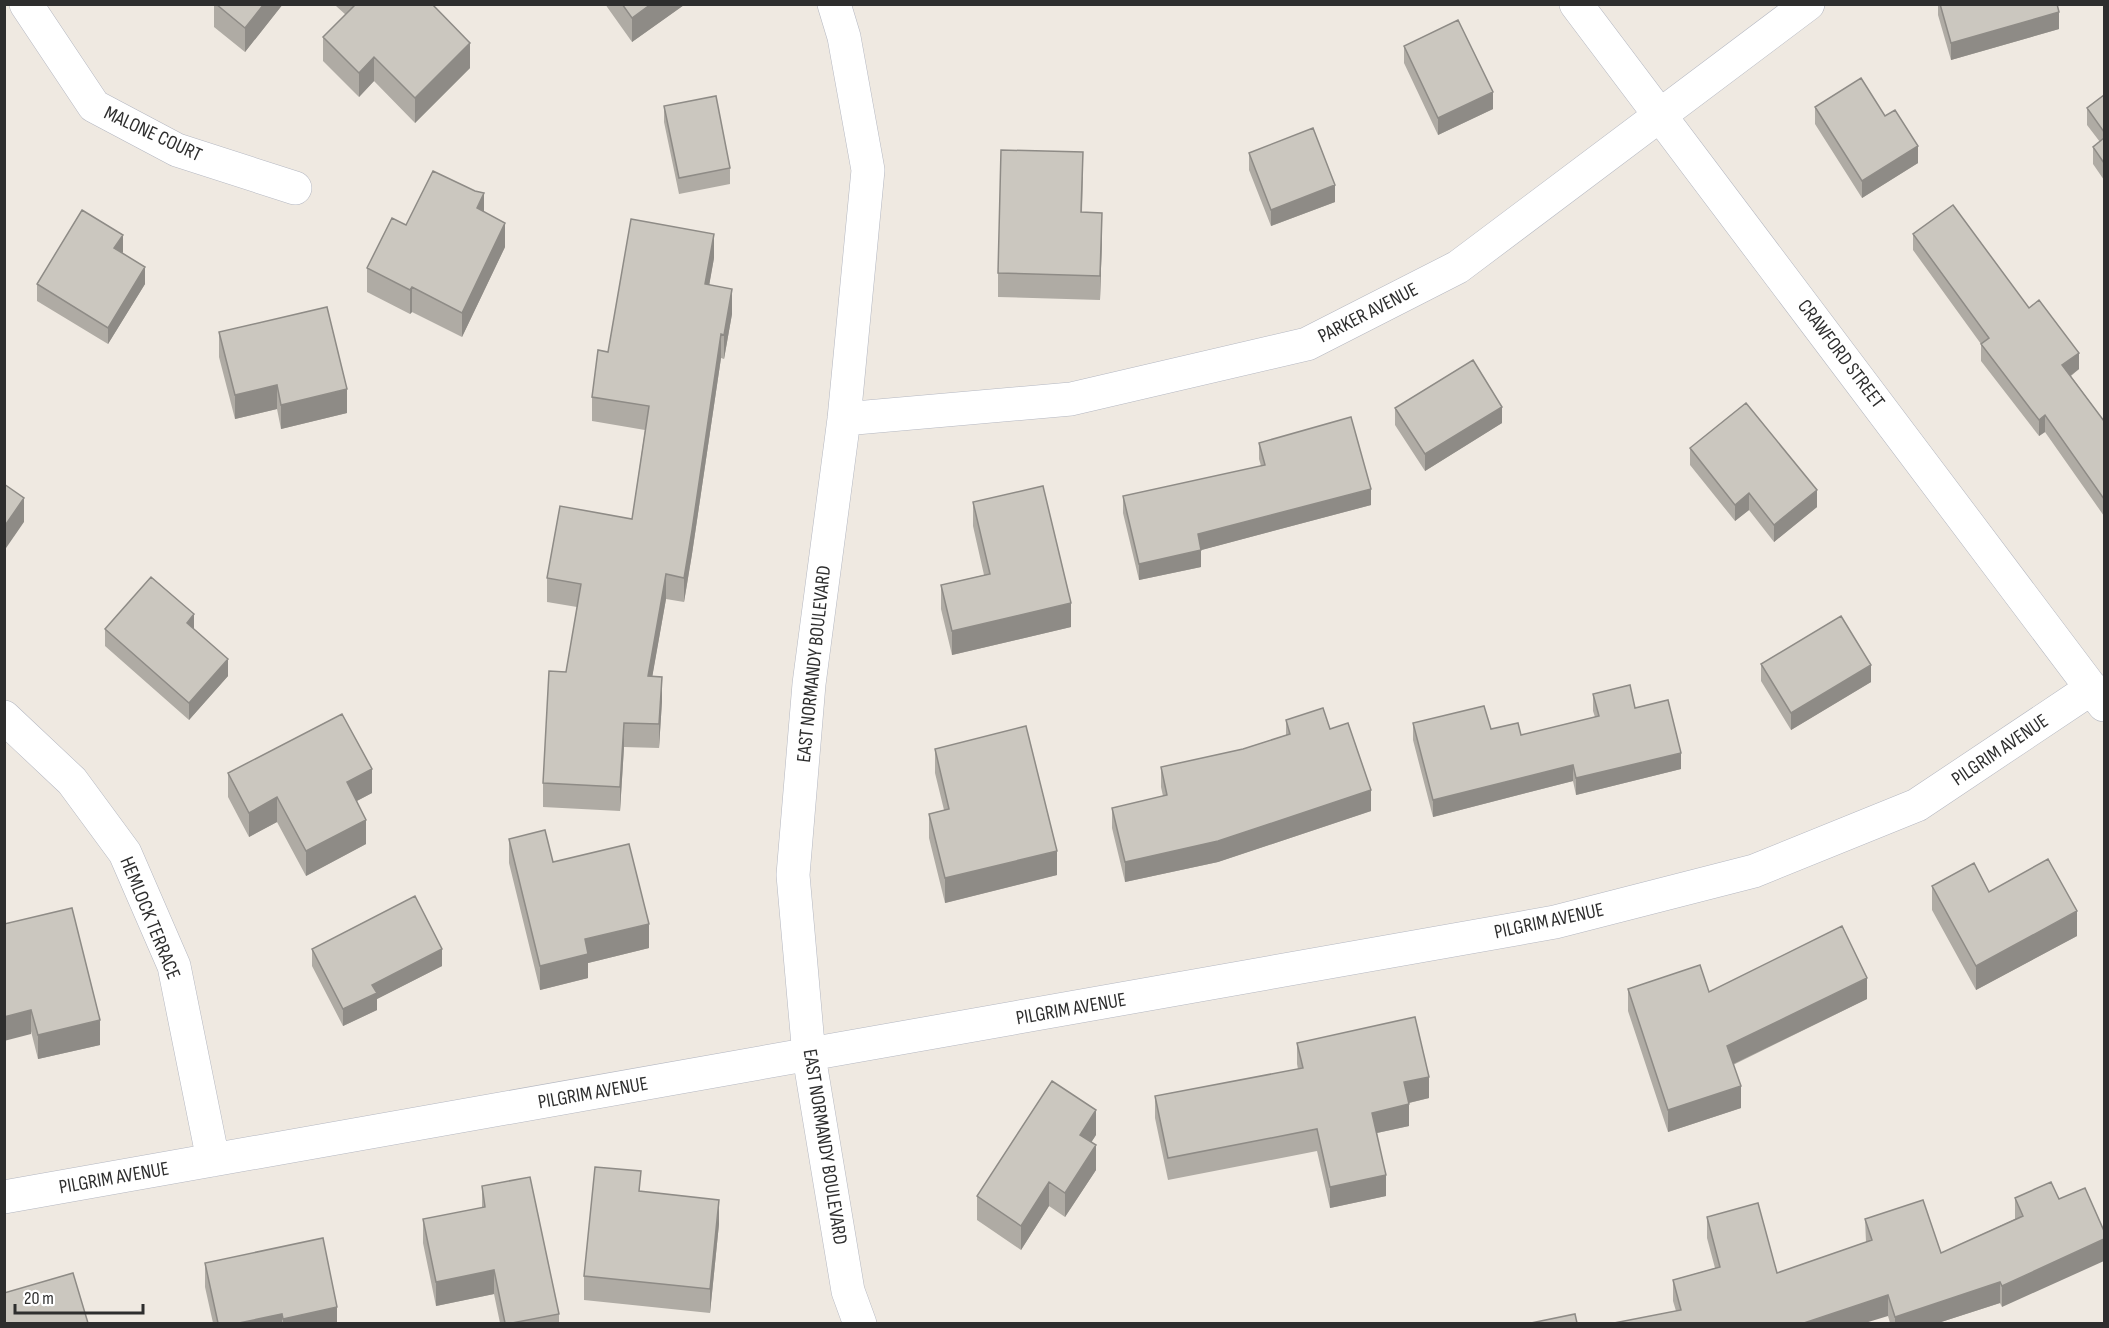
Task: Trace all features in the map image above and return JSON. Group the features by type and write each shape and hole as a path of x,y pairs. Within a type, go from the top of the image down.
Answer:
{"street":[{"name":"MALONE COURT","path":"26,4 94,106 177,150 295,188"},
{"name":"EAST NORMANDY BOULEVARD","path":"834,4 844,37 868,170 844,419 809,684 793,875 809,1056 848,1291 860,1323"},
{"name":"CRAWFORD STREET","path":"1576,4 2098,697"},
{"name":"PARKER AVENUE","path":"844,419 1071,399 1307,344 1458,267 1808,4"},
{"name":"PILGRIM AVENUE","path":"4,1197 1555,922 1754,871 1917,805 2098,697"},
{"name":"HEMLOCK TERRACE","path":"4,717 72,781 125,853 174,966 213,1160"}],"building":[{"path":"216,4 264,4 245,28"},
{"path":"356,4 432,4 470,43 415,98 374,57 359,73 323,37"},
{"path":"622,4 651,4 632,18"},
{"path":"1940,4 2057,4 2059,12 1951,43"},
{"path":"1458,20 1493,92 1438,118 1404,46"},
{"path":"1861,78 1885,116 1895,110 1918,146 1862,181 1815,107"},
{"path":"2104,95 2104,132 2087,108"},
{"path":"716,96 730,168 679,178 664,106"},
{"path":"1313,128 1335,185 1271,210 1249,153"},
{"path":"2104,138 2104,163 2093,147"},
{"path":"1001,150 1083,152 1081,212 1102,213 1100,276 998,273"},
{"path":"433,171 484,193 477,208 505,223 462,313 412,287 410,290 367,268 392,218 406,225"},
{"path":"1953,205 2029,308 2039,300 2079,353 2062,365 2104,421 2104,499 2045,415 2039,420 1981,344 1989,338 1913,234"},
{"path":"82,210 123,235 114,248 145,267 108,328 37,284"},
{"path":"631,219 714,234 705,284 732,289 724,335 721,334 684,578 666,574 648,676 662,677 659,724 624,723 620,787 543,783 549,671 566,672 581,584 547,578 560,506 632,519 649,406 592,397 598,350 608,352"},
{"path":"327,307 347,389 281,405 277,385 235,395 219,332"},
{"path":"1473,360 1502,407 1425,454 1395,408"},
{"path":"1746,403 1817,490 1774,525 1749,493 1735,505 1690,448"},
{"path":"1351,417 1371,489 1198,534 1201,550 1139,564 1123,496 1265,465 1259,443"},
{"path":"4,484 24,498 4,527"},
{"path":"1043,486 1071,603 952,631 941,585 990,574 973,502"},
{"path":"151,577 194,614 187,623 228,659 189,703 105,629"},
{"path":"1841,616 1871,665 1791,713 1761,664"},
{"path":"1630,685 1635,708 1668,700 1681,753 1576,778 1573,765 1433,800 1413,723 1484,706 1491,729 1518,723 1521,735 1599,716 1593,694"},
{"path":"1323,708 1330,729 1348,723 1371,790 1218,841 1125,862 1112,808 1167,795 1161,767 1243,749 1290,734 1286,720"},
{"path":"342,714 372,769 347,782 366,820 306,851 277,797 249,813 228,773"},
{"path":"1026,726 1057,851 945,878 929,814 949,809 935,749"},
{"path":"545,830 553,862 629,844 649,924 585,939 588,954 540,966 509,839"},
{"path":"2048,859 2077,911 1976,966 1932,886 1974,863 1989,892"},
{"path":"415,896 442,949 372,985 377,993 343,1009 312,949"},
{"path":"72,908 100,1020 38,1035 31,1010 4,1017 4,924"},
{"path":"1842,926 1867,978 1727,1046 1741,1086 1668,1110 1628,989 1700,965 1709,992"},
{"path":"1415,1017 1429,1077 1404,1082 1409,1104 1372,1113 1386,1175 1330,1187 1317,1129 1168,1158 1155,1096 1303,1068 1297,1043"},
{"path":"1052,1081 1096,1110 1080,1135 1096,1145 1065,1193 1049,1182 1021,1226 977,1196"},
{"path":"595,1167 641,1171 639,1191 719,1200 710,1289 584,1276"},
{"path":"530,1177 559,1314 505,1323 494,1270 436,1282 423,1219 485,1207 482,1186"},
{"path":"2051,1182 2059,1199 2085,1188 2104,1231 2104,1239 2002,1286 2000,1282 1895,1317 1888,1295 1804,1323 1614,1323 1681,1310 1673,1280 1720,1267 1707,1217 1758,1203 1777,1273 1872,1240 1865,1219 1923,1200 1941,1253 2023,1216 2015,1198"},
{"path":"323,1238 337,1307 283,1319 282,1314 239,1323 218,1323 205,1263"},
{"path":"73,1273 88,1323 4,1323 4,1293"},
{"path":"1575,1314 1577,1323 1531,1323"}]}
